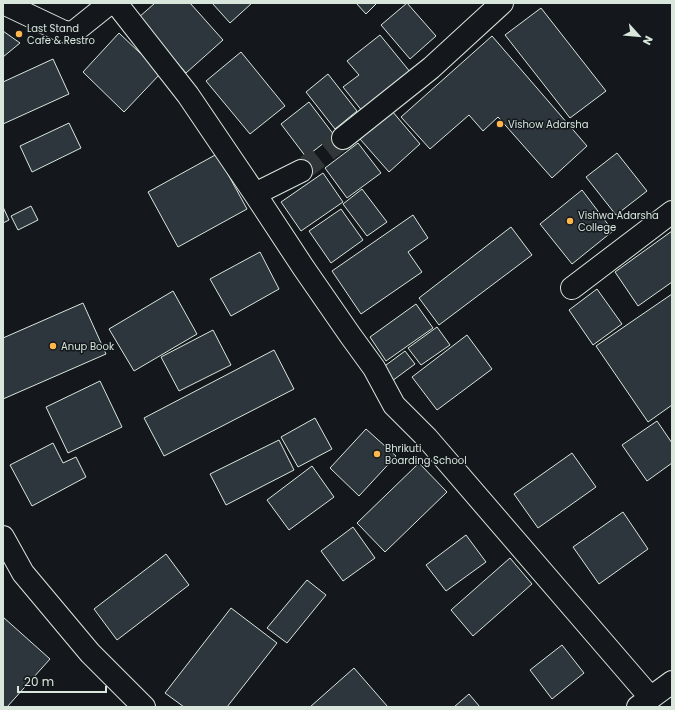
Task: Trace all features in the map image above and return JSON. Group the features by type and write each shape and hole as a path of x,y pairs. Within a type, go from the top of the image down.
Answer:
{"street":[{"path":"3,3 69,33 75,31 110,3"},
{"path":"116,3 188,95 303,267 374,368 394,406 427,438 644,702 672,682"},
{"path":"343,138 431,68 502,3"},
{"path":"255,194 301,171"},
{"path":"572,288 672,212"},
{"path":"3,537 23,574 90,653 144,707"}],"building":[{"path":"155,3 190,3 223,40 186,73 138,18"},
{"path":"212,3 252,3 230,23"},
{"path":"356,3 377,3 366,14"},
{"path":"407,3 436,36 410,59 381,25"},
{"path":"541,8 606,91 570,118 505,35"},
{"path":"3,31 20,43 3,57"},
{"path":"119,33 161,73 124,112 83,72"},
{"path":"380,35 411,73 363,112 343,87 359,75 347,61"},
{"path":"492,36 587,146 552,178 498,117 483,131 469,115 430,149 401,117"},
{"path":"241,52 285,106 250,134 206,81"},
{"path":"53,59 69,94 3,124 3,82"},
{"path":"328,74 357,111 335,129 306,92"},
{"path":"309,102 334,135 306,157 281,124"},
{"path":"392,111 420,144 389,172 360,139"},
{"path":"69,123 81,148 32,172 20,146"},
{"path":"358,143 381,173 347,198 325,168"},
{"path":"617,153 647,191 616,215 586,177"},
{"path":"217,154 247,209 178,247 148,192"},
{"path":"323,173 343,202 301,231 281,202"},
{"path":"362,189 387,222 367,236 343,204"},
{"path":"582,190 613,231 572,264 540,224"},
{"path":"31,206 38,220 18,230 11,216"},
{"path":"3,207 9,220 3,223"},
{"path":"341,209 363,240 331,263 309,231"},
{"path":"413,215 428,238 408,252 422,272 361,314 332,271"},
{"path":"511,227 532,255 439,325 419,298"},
{"path":"672,231 672,282 638,306 615,272"},
{"path":"260,252 279,289 231,316 210,279"},
{"path":"597,289 622,324 593,345 569,310"},
{"path":"173,291 197,334 134,371 109,329"},
{"path":"672,294 672,405 648,422 596,346"},
{"name":"Anup Book","path":"83,303 106,354 3,399 3,338"},
{"path":"416,304 433,328 386,361 370,337"},
{"path":"437,327 450,345 421,365 408,348"},
{"path":"213,330 231,365 179,391 161,357"},
{"path":"467,335 492,369 437,410 412,377"},
{"path":"274,350 294,389 164,456 144,418"},
{"path":"405,351 415,364 392,381 382,368"},
{"path":"100,381 122,427 68,453 46,407"},
{"path":"315,418 332,449 298,467 281,437"},
{"path":"657,421 672,443 672,463 647,481 622,445"},
{"path":"366,429 396,456 359,496 330,468"},
{"path":"279,440 294,470 226,505 210,474"},
{"path":"53,443 63,463 76,457 86,477 32,506 10,465"},
{"path":"572,453 596,487 538,528 514,494"},
{"path":"419,463 447,492 385,552 357,523"},
{"path":"312,466 334,497 289,530 267,500"},
{"path":"623,512 648,549 599,584 573,547"},
{"path":"353,527 375,558 343,581 321,551"},
{"path":"466,535 486,562 446,591 426,565"},
{"path":"166,554 189,585 117,640 94,609"},
{"path":"510,558 532,584 473,636 451,610"},
{"path":"307,580 326,595 287,643 267,628"},
{"path":"231,608 277,643 227,707 184,707 165,693"},
{"path":"3,617 50,659 7,707 3,707"},
{"path":"562,645 584,673 552,699 530,670"},
{"path":"354,668 388,707 310,707"},
{"path":"469,694 480,707 454,707"}],"tunnel":[{"path":"301,171 343,138"}],"place":[{"name":"Last Stand Cafe & Restro","path":"19,34"},
{"name":"Vishow Adarsha","path":"500,124"},
{"name":"Vishwa Adarsha College","path":"570,221"},
{"name":"Anup Book","path":"53,346"},
{"name":"Bhrikuti Boarding School","path":"377,454"}]}
